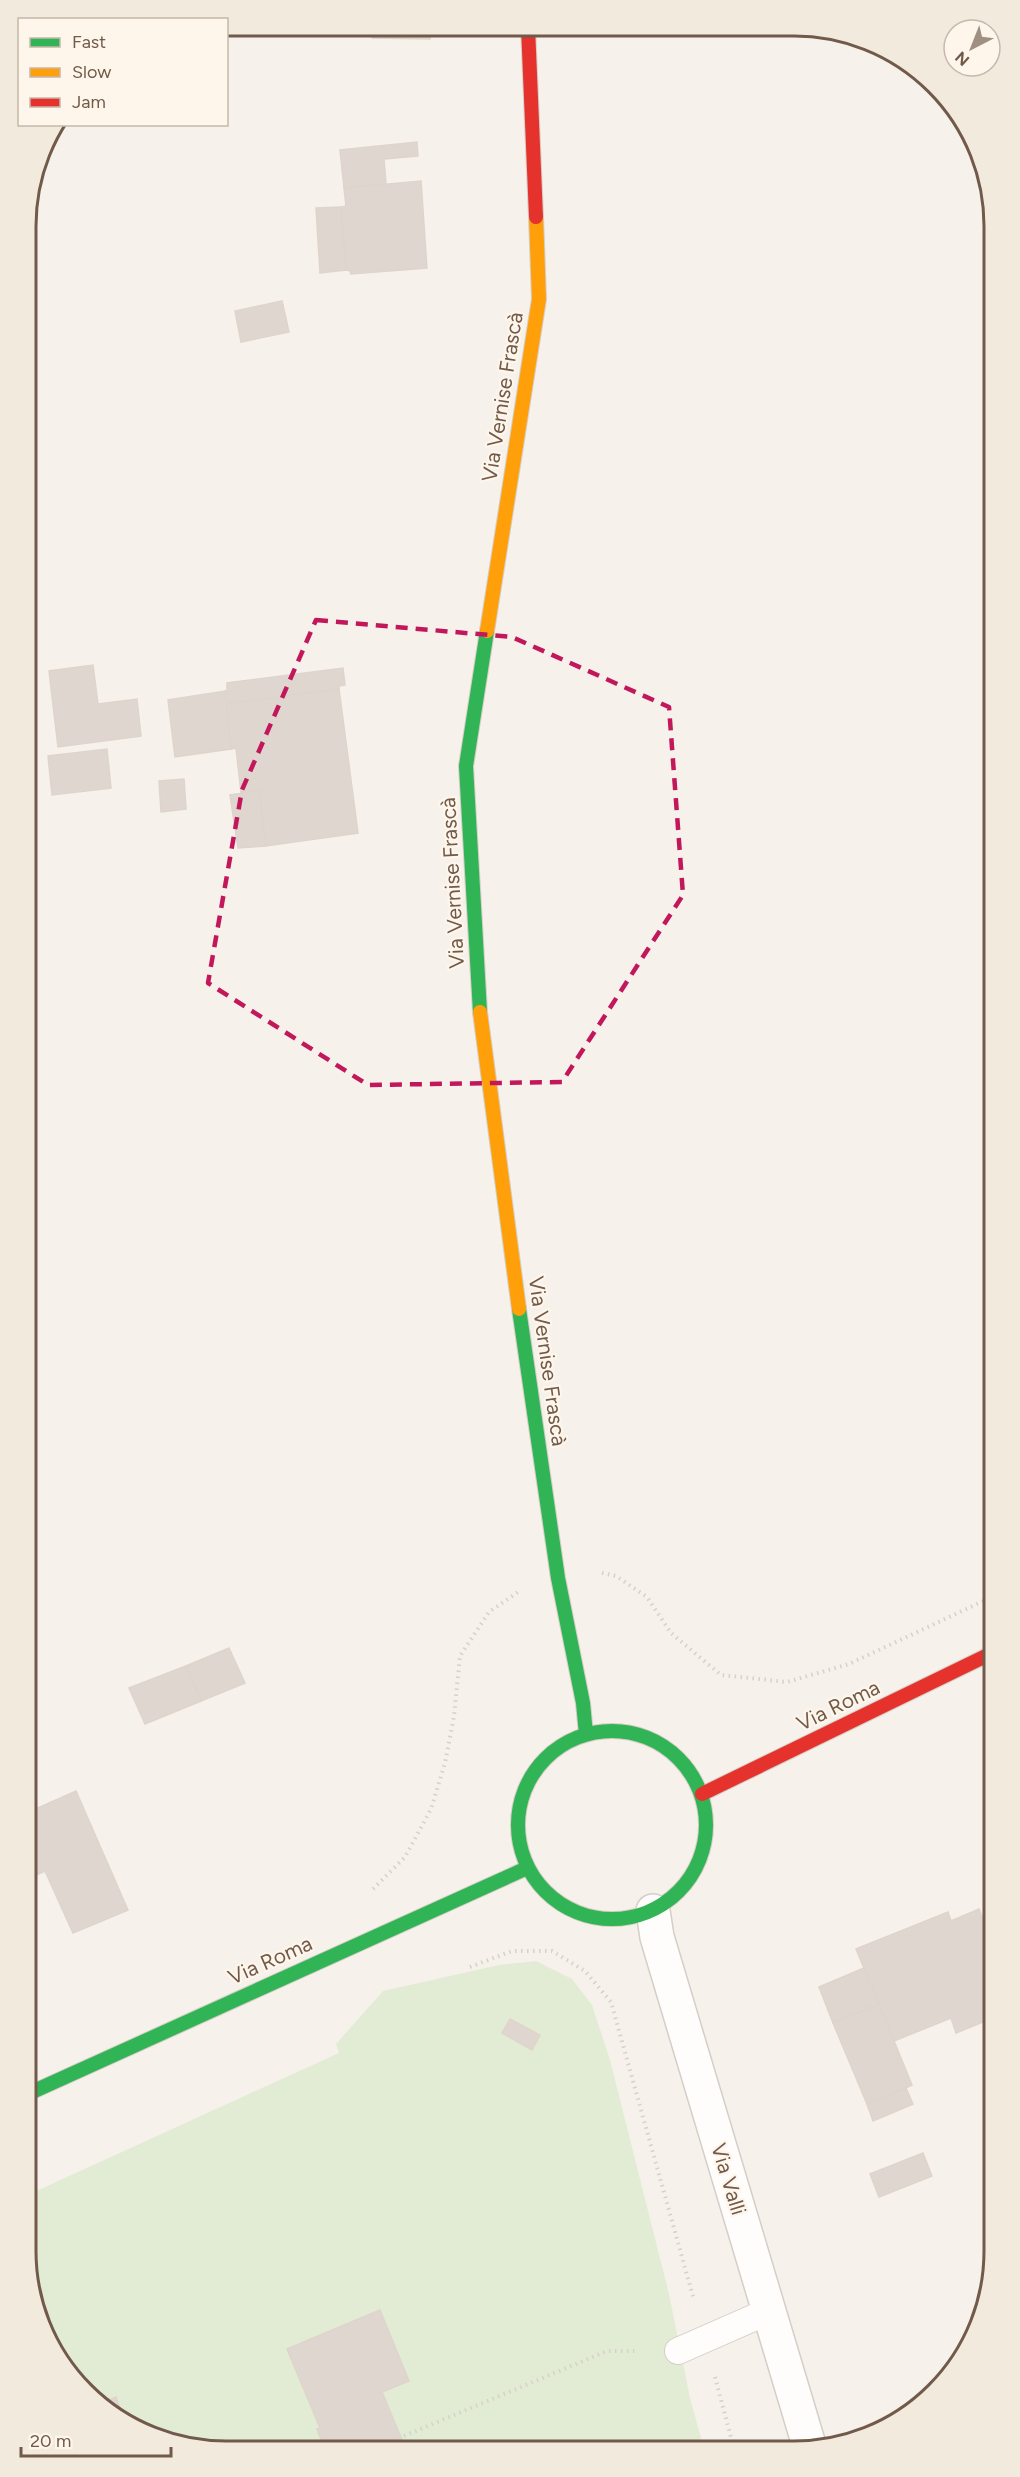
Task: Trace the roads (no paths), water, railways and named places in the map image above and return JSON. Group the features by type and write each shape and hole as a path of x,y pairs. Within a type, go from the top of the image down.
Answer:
{"street":[{"name":"Via Vernise Frascà","path":"528,36 539,299 466,766 479,1001 510,1244 558,1578 583,1703 586,1734"},
{"name":"Via Roma","path":"702,1794 984,1657"},
{"path":"615,1730 643,1735 668,1749 688,1769 702,1794 707,1821 704,1849 697,1866 693,1875 676,1896 653,1911 625,1920 595,1919 567,1909 543,1892 527,1868 518,1841 518,1813 525,1786 540,1763 561,1745 586,1734 615,1730"},
{"name":"Via Roma","path":"36,2090 527,1868"},
{"name":"Via Valli","path":"653,1911 661,1948 807,2440"}],"lane":[{"path":"678,2352 769,2311"}]}
